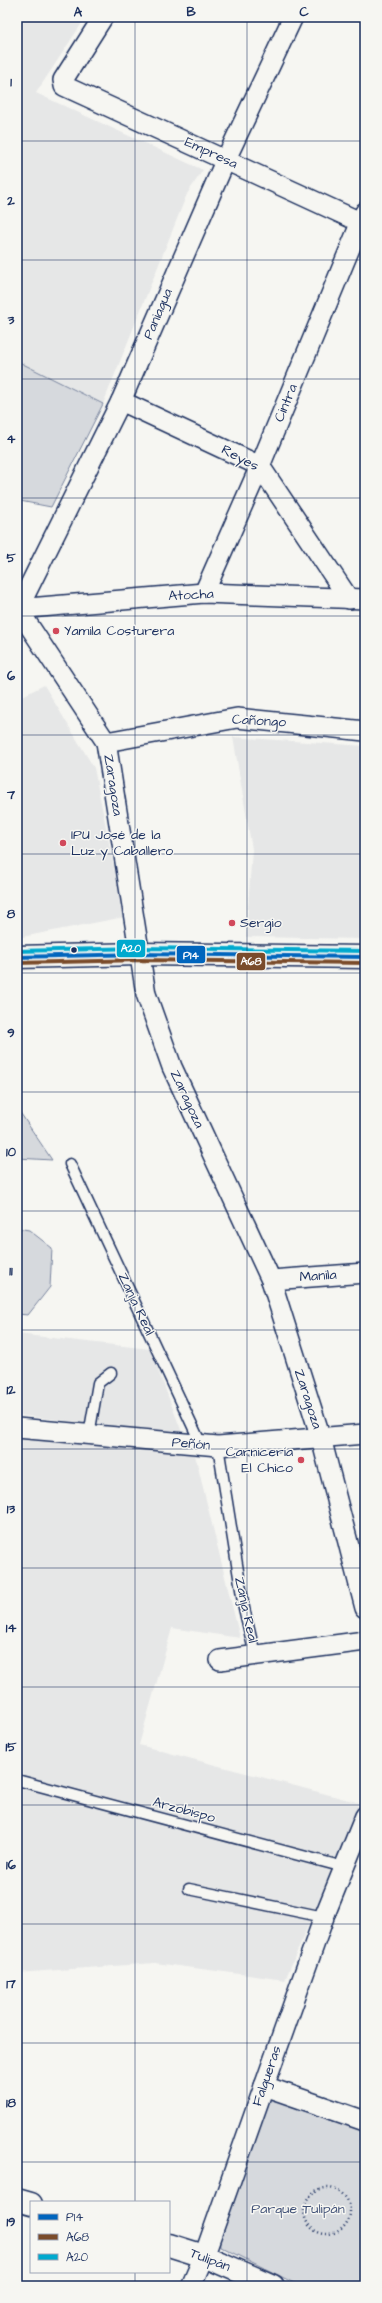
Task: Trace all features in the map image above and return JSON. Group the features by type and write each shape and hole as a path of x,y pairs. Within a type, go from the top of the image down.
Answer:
{"main road":[{"path":"17,957 140,954 365,957"},
{"path":"17,2200 30,2204"},
{"name":"Tulipán","path":"170,2245 204,2256 273,2286"}],"street":[{"name":"Empresa","path":"102,17 62,80 63,84 226,159 362,217"},
{"name":"Paniagua","path":"17,605 120,401 226,159 293,17"},
{"name":"Cintra","path":"204,593 260,466 362,217"},
{"name":"Reyes","path":"120,401 260,466 357,599"},
{"name":"Atocha","path":"17,605 204,593 357,599"},
{"name":"Zaragoza","path":"17,605 106,742 146,994 172,1067 271,1280 321,1438 365,1608"},
{"name":"Cañongo","path":"106,742 236,718 365,731"},
{"name":"Manila","path":"271,1280 365,1273"},
{"name":"Peñón","path":"17,1428 210,1445 365,1434"},
{"path":"220,1660 365,1641"},
{"path":"344,1867 364,1824"},
{"name":"Falgueras","path":"191,2286 204,2256 324,1917 344,1867"},
{"path":"264,2086 365,2121"}],"lane":[{"name":"Zanja Real","path":"70,1164 210,1445 255,1655"},
{"path":"89,1435 98,1383 111,1373"},
{"name":"Arzobispo","path":"17,1780 344,1867"},
{"path":"189,1889 324,1917"}],"path":[{"path":"328,2188 338,2191 348,2203 350,2208 349,2219 344,2228 335,2234 325,2235 315,2232 307,2225 303,2216 304,2206 309,2196 318,2190 328,2188"}],"shaded area":[{"path":"17,17 86,17 36,93 203,170 187,194 103,404 17,361"},
{"name":"IPU José de la Luz y Caballero","path":"44,685 94,768 124,917 17,938 17,699"},
{"path":"233,737 365,746 365,939 246,937 252,849"},
{"path":"17,1334 150,1349 183,1435 17,1415"},
{"path":"17,1434 195,1455 240,1638 172,1628 139,1745 360,1803 285,1980 155,1963 17,1973"}],"green space":[{"path":"17,361 103,404 51,507 20,501 17,459"},
{"path":"17,1108 52,1160 17,1158"},
{"path":"17,1228 29,1230 52,1248 50,1287 28,1315 17,1314"},
{"name":"Parque Tulipán","path":"273,2098 365,2129 365,2286 300,2286 220,2246 219,2234 264,2102"}],"transit line":[{"name":"A20","path":"17,951 140,948 365,951"},
{"name":"P14","path":"17,957 140,954 365,957"},
{"name":"A68","path":"17,963 140,960 365,963"}],"place":[{"name":"Yamila Costurera","path":"56,631"},
{"name":"IPU José de la Luz y Caballero","path":"63,843"},
{"name":"Sergio","path":"232,923"},
{"name":"Carnicería El Chico","path":"301,1460"}]}
